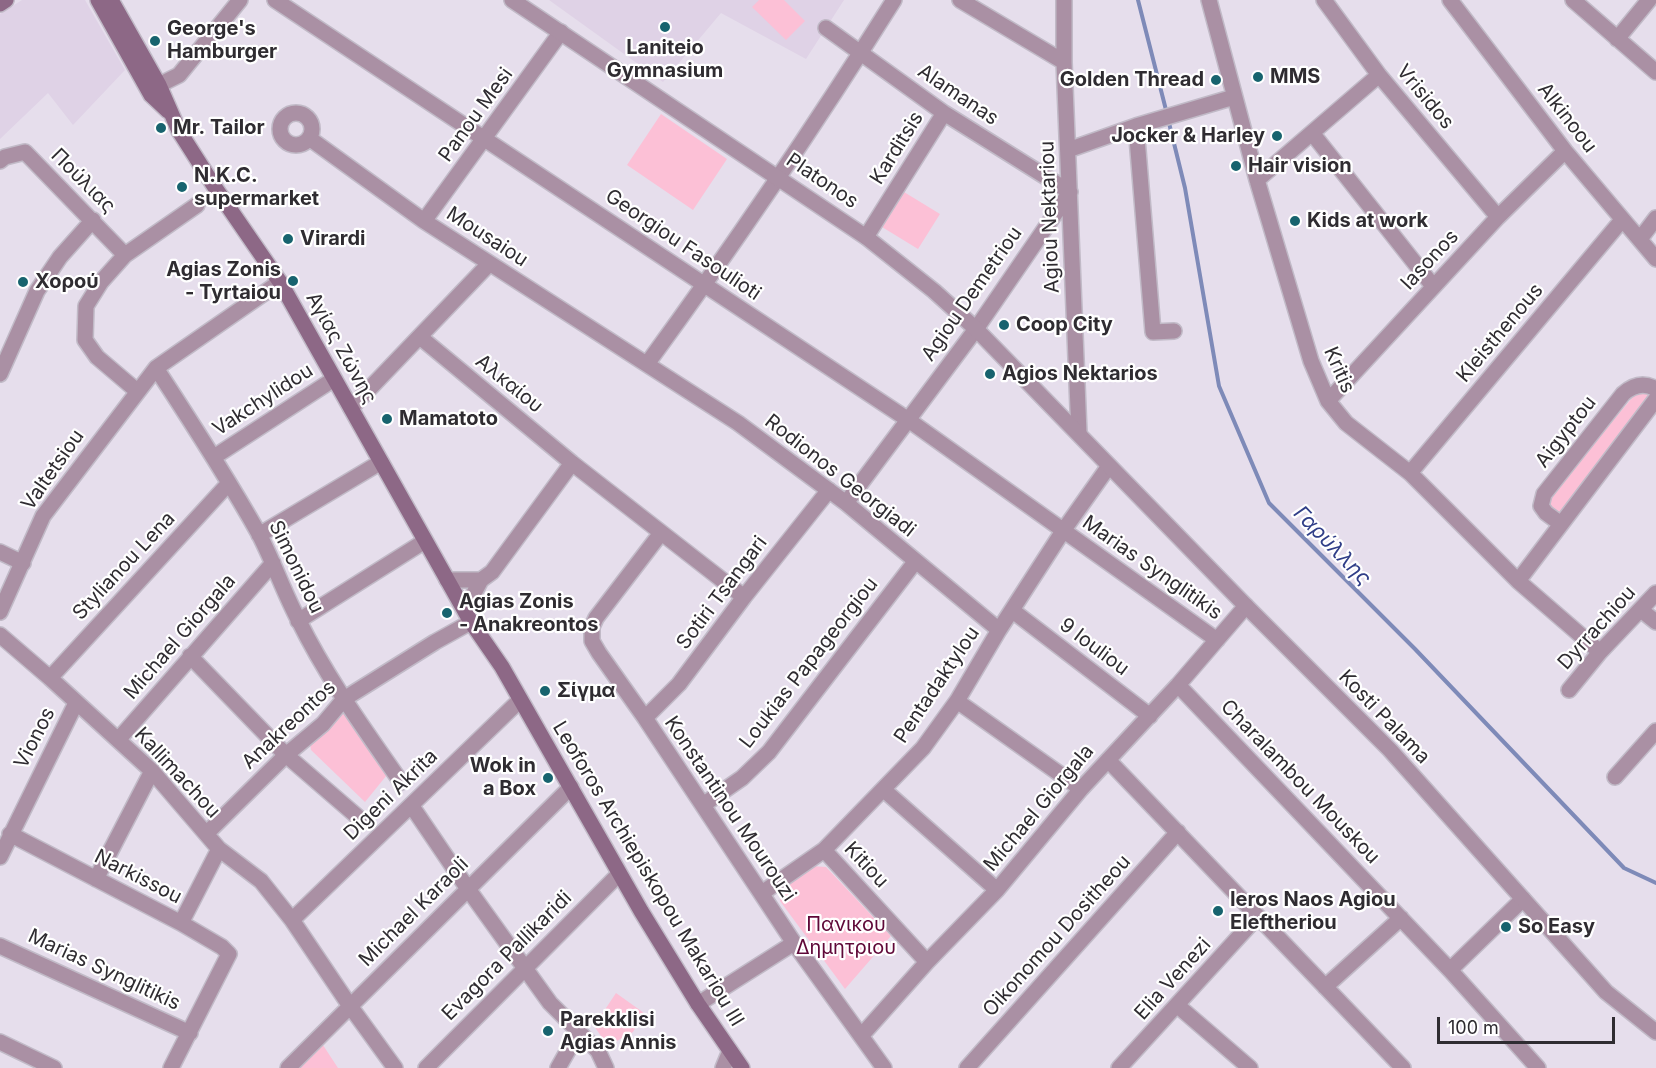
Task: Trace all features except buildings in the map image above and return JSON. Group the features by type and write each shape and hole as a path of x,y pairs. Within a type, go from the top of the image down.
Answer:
{"main road":[{"path":"0,4 6,0"},
{"name":"Αγίας Ζώνης","path":"98,0 151,95 172,115"},
{"name":"Αγίας Ζώνης","path":"111,0 159,85 179,130 216,189 280,282 447,580 502,667 519,700"},
{"name":"Leoforos Archiepiskopou Makariou III","path":"519,700 619,874 698,1004 742,1068"}],"street":[{"path":"159,85 179,75 240,0"},
{"name":"Georgiou Fasoulioti","path":"275,0 907,419 1063,531"},
{"name":"Platonos","path":"512,0 866,237 934,291 976,329 1079,433"},
{"path":"647,364 705,285 894,0"},
{"path":"960,0 1064,62"},
{"name":"Agiou Nektariou","path":"1064,0 1064,62 1079,433"},
{"name":"Kritis","path":"1209,0 1257,180 1311,361 1328,401 1346,423 1410,473 1518,581 1600,652"},
{"name":"Vrisidos","path":"1324,0 1379,75 1498,218"},
{"name":"Alkinoou","path":"1450,0 1565,151 1656,259"},
{"path":"1574,0 1656,72"},
{"path":"1617,39 1649,0"},
{"name":"Alamanas","path":"826,28 944,112 1070,192"},
{"name":"Panou Mesi","path":"424,221 486,139 561,32"},
{"path":"1257,180 1379,75"},
{"path":"1068,150 1136,126 1234,97"},
{"name":"Karditsis","path":"866,237 944,112"},
{"path":"1136,126 1154,332 1174,331"},
{"path":"1312,133 1433,286"},
{"name":"Mousaiou","path":"309,138 424,221 647,364"},
{"name":"Iasonos","path":"1328,401 1433,286 1565,151"},
{"name":"Πούλιας","path":"2,159 25,152 125,255"},
{"name":"Agiou Demetriou","path":"846,503 976,329 1070,192"},
{"path":"137,391 97,357 85,340 86,306 101,282 125,255 196,205"},
{"path":"1640,239 1656,218"},
{"path":"0,374 37,291 60,256 93,220"},
{"name":"Kleisthenous","path":"1410,473 1622,220"},
{"path":"351,408 489,264"},
{"name":"Valtetsiou","path":"0,612 43,516 156,368 280,282"},
{"name":"Αλκαίου","path":"420,337 572,463 744,597"},
{"name":"Rodionos Georgiadi","path":"647,364 738,423 829,490 999,630"},
{"name":"Simonidou","path":"156,368 230,483 273,562 298,621 344,699 401,782"},
{"name":"Vakchylidou","path":"214,457 334,379"},
{"name":"Aigyptou","path":"1561,524 1546,513 1541,506 1544,494 1630,387 1639,385 1656,389"},
{"path":"1518,581 1656,399"},
{"name":"Kosti Palama","path":"1079,433 1246,606 1390,750 1606,992 1656,1032"},
{"path":"259,535 381,462"},
{"path":"468,616 481,580 492,572 572,463"},
{"name":"Pentadaktylou","path":"762,893 824,850 923,748 957,701 999,630 1108,465"},
{"name":"Stylianou Lena","path":"51,678 230,483"},
{"name":"Sotiri Tsangari","path":"645,718 679,684 829,490"},
{"name":"Marias Synglitikis","path":"1063,531 1217,640"},
{"name":"Konstantinou Mourouzi","path":"661,533 596,618 592,627 592,641 794,943 884,1068"},
{"path":"298,621 425,541"},
{"path":"0,552 22,563"},
{"name":"Michael Giorgala","path":"118,740 273,562"},
{"name":"Loukias Papageorgiou","path":"703,806 742,778 769,752 915,562"},
{"path":"447,580 481,580"},
{"name":"Dyrrachiou","path":"1569,690 1600,652 1656,592"},
{"name":"Michael Giorgala","path":"862,1035 927,962 997,890 1081,789 1178,685 1246,606"},
{"path":"1641,610 1656,622"},
{"name":"9 Iouliou","path":"1013,611 1150,716"},
{"name":"Anakreontos","path":"206,834 286,754 323,724 344,699 435,642 468,616"},
{"name":"Kallimachou","path":"0,635 51,678 152,771 219,849 261,881 292,920 350,1006 396,1068"},
{"path":"190,656 286,754 359,818"},
{"name":"Charalambou Mouskou","path":"1178,685 1450,970 1538,1068"},
{"name":"Digeni Akrita","path":"292,920 519,700"},
{"path":"957,701 1081,789"},
{"name":"Vionos","path":"0,856 76,703"},
{"path":"1615,777 1655,735"},
{"path":"1108,760 1403,1068"},
{"path":"96,879 152,771"},
{"name":"Michael Karaoli","path":"288,1068 571,787"},
{"path":"884,790 997,890"},
{"path":"411,806 550,1003 598,1051 606,1068"},
{"name":"Oikonomou Dositheou","path":"967,1068 1178,832"},
{"name":"Narkissou","path":"10,834 181,923 222,947 229,954 190,1033"},
{"path":"181,923 219,849"},
{"name":"Kitiou","path":"824,850 927,962"},
{"name":"Evagora Pallikaridi","path":"426,1068 619,874"},
{"path":"1450,970 1523,899"},
{"name":"Elia Venezi","path":"1119,1068 1257,918"},
{"path":"1325,987 1401,918"},
{"path":"698,1004 794,943"},
{"name":"Marias Synglitikis","path":"0,946 190,1033"},
{"path":"1178,1006 1250,1068"},
{"path":"558,1068 579,1031"},
{"path":"171,1068 190,1033"},
{"path":"0,1042 54,1068"},
{"path":"723,1068 730,1051"}],"shaded area":[{"path":"22,0 85,0 125,70 73,125 48,93 0,139 0,14"},
{"path":"549,0 844,0 806,59 721,13 663,82"}],"green space":[{"name":"Laniteio Gymnasium","path":"759,0 784,0 805,21 786,40 752,7"},
{"path":"661,114 727,159 693,210 627,165"},
{"path":"904,192 940,214 918,249 882,227"},
{"path":"1641,389 1650,397 1565,515 1557,516 1548,504 1550,496"},
{"path":"349,714 391,770 365,802 311,750 310,744 339,715"},
{"name":"Πανικου Δημητριου","path":"811,866 826,867 891,936 845,989 780,901 782,886"},
{"path":"616,993 644,1013 633,1032 608,1046 594,1026"},
{"path":"321,1042 338,1068 297,1068"}],"waterway":[{"name":"Γαρύλλης","path":"1138,0 1166,110"},
{"name":"Γαρύλλης","path":"1169,123 1185,188 1219,386 1269,503 1415,649 1624,868 1656,883"}],"place":[{"name":"Laniteio Gymnasium","path":"665,27"},
{"name":"George's Hamburger","path":"155,41"},
{"name":"MMS","path":"1258,77"},
{"name":"Golden Thread","path":"1216,80"},
{"name":"Mr. Tailor","path":"161,128"},
{"name":"Jocker & Harley","path":"1277,136"},
{"name":"Hair vision","path":"1236,166"},
{"name":"N.K.C. supermarket","path":"182,187"},
{"name":"Kids at work","path":"1295,221"},
{"name":"Virardi","path":"288,239"},
{"name":"Agias Zonis - Tyrtaiou","path":"293,281"},
{"name":"Χορού","path":"23,282"},
{"name":"Coop City","path":"1004,325"},
{"name":"Agios Nektarios","path":"990,374"},
{"name":"Mamatoto","path":"387,419"},
{"name":"Agias Zonis - Anakreontos","path":"447,613"},
{"name":"Σίγμα","path":"545,691"},
{"name":"Wok in a Box","path":"548,778"},
{"name":"Ieros Naos Agiou Eleftheriou","path":"1218,911"},
{"name":"So Easy","path":"1506,927"},
{"name":"Parekklisi Agias Annis","path":"548,1031"}]}
